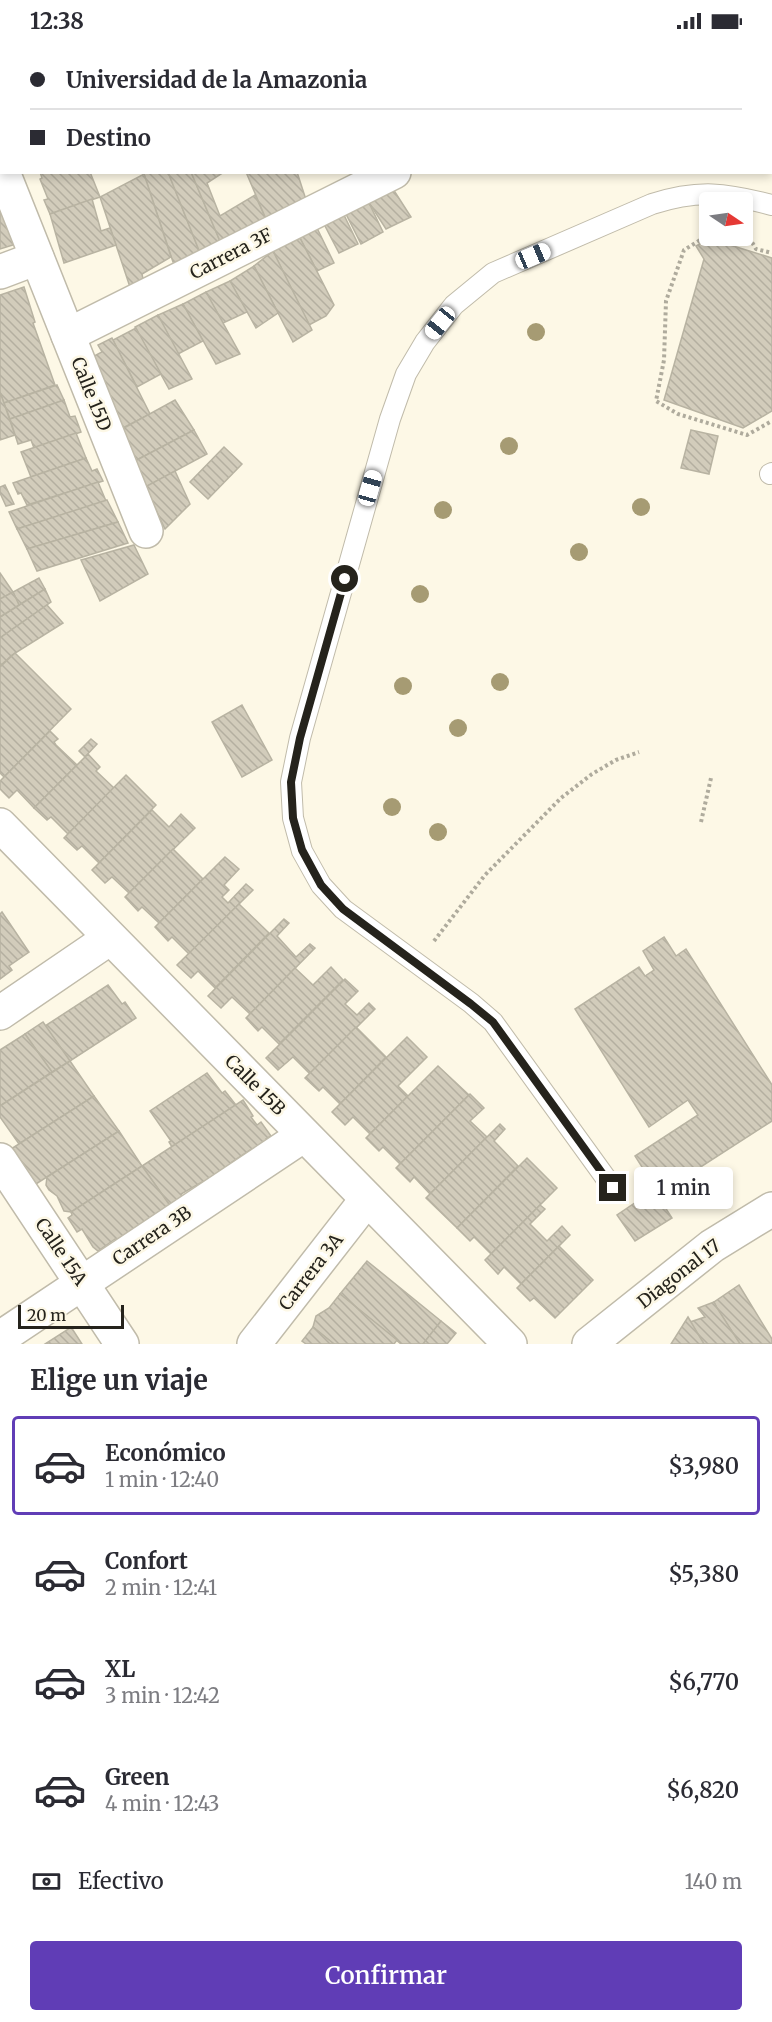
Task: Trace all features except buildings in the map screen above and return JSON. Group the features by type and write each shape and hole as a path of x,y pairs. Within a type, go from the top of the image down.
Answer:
{"street":[{"name":"Calle 15D","path":"3,174 146,531"},
{"name":"Carrera 3F","path":"68,335 390,174"},
{"path":"0,272 37,258"},
{"name":"Calle 15B","path":"0,825 510,1344"},
{"path":"0,1013 110,938"},
{"name":"Carrera 3B","path":"0,1338 304,1135"},
{"name":"Calle 15A","path":"0,1161 122,1344"},
{"name":"Carrera 3A","path":"254,1344 367,1199"},
{"name":"Diagonal 17","path":"589,1344 712,1246 772,1209"}],"lane":[{"path":"613,1188 493,1022 343,909 321,885 302,850 293,818 291,782 303,726 390,419 406,374 425,342 454,305 493,273 652,204 676,196 701,193 727,194 772,205"}],"path":[{"path":"699,241 684,250 666,301 664,360 656,400 678,414 747,435 772,421"},
{"path":"753,244 756,249 772,253"},
{"path":"417,964 485,874 561,798 592,774 616,760 639,752"},
{"path":"701,822 711,778"}],"route":[{"path":"345,579 300,738 291,782 293,818 302,850 321,885 343,909 493,1022 613,1188"}]}
